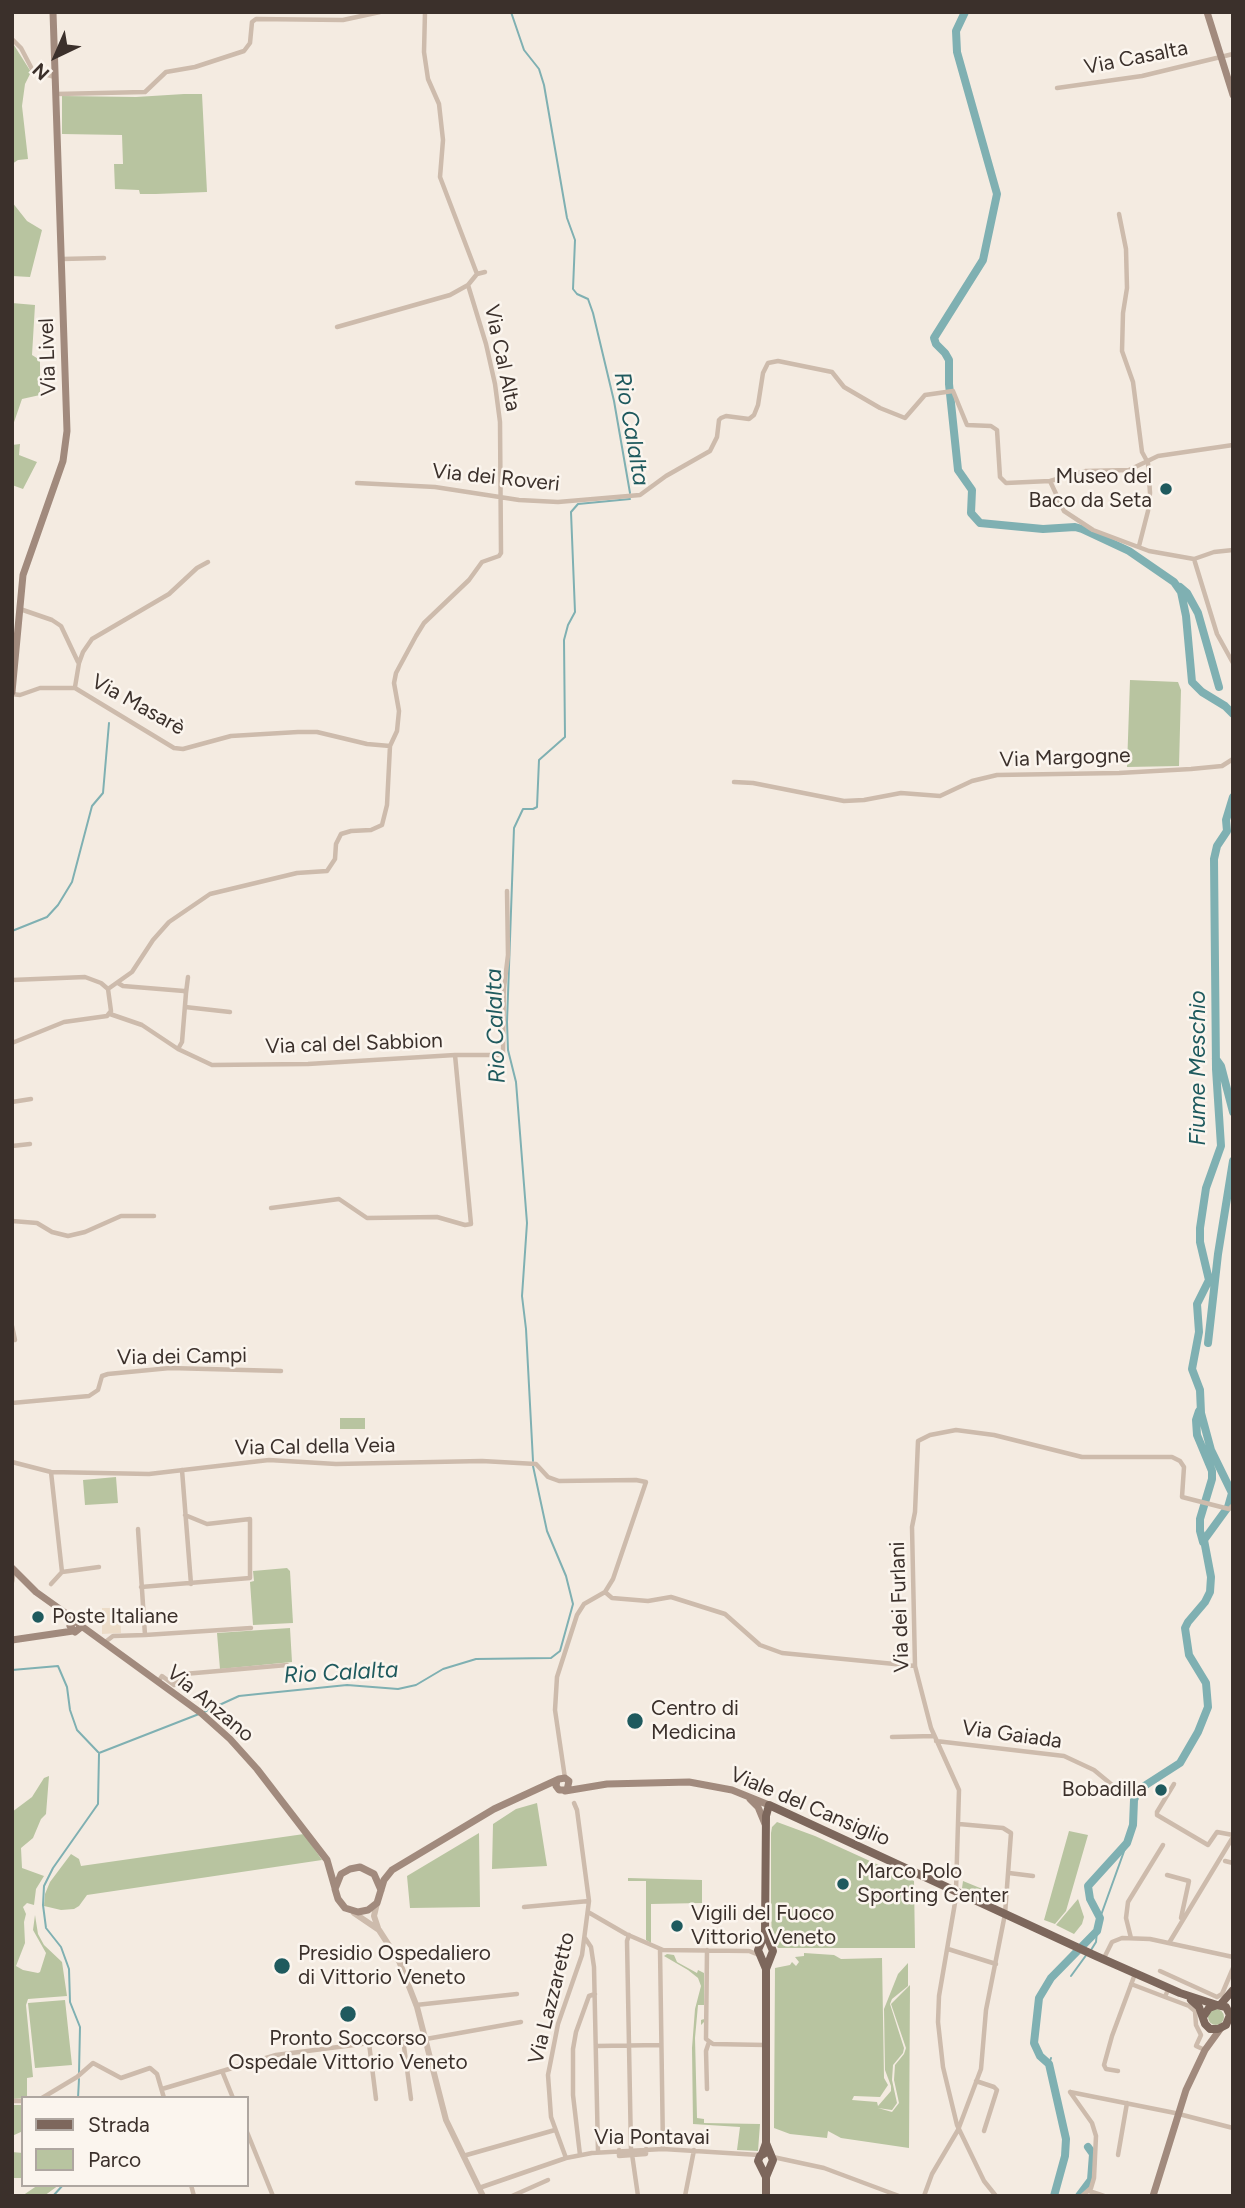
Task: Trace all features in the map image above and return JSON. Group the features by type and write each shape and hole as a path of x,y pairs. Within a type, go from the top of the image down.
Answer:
{"main road":[{"name":"Via Livel","path":"12,693 17,612 27,561 66,447 53,12"},
{"path":"1207,12 1233,95"},
{"name":"Via Anzano","path":"13,1569 30,1588 65,1614 74,1627 104,1643 204,1716 249,1759 327,1860 335,1889"},
{"path":"12,1640 60,1635 74,1627"},
{"path":"563,1780 569,1788 562,1791 556,1786 563,1780"},
{"name":"Viale del Cansiglio","path":"392,1870 494,1809 563,1780 607,1784 689,1782 718,1787 769,1805 956,1894 1093,1955 1181,1993 1219,2005 1229,2017"},
{"name":"Viale del Cansiglio","path":"517,1799 549,1789 562,1791 607,1784"},
{"path":"744,1794 758,1807 766,1826"},
{"path":"766,1969 758,1950 765,1933 766,1813 769,1805"},
{"path":"766,1826 772,1816 788,1814"},
{"path":"327,1860 338,1867 360,1867 381,1872 392,1870"},
{"path":"350,1868 341,1874 335,1889 341,1904 352,1912 363,1912 377,1903 384,1880 392,1870"},
{"path":"369,1870 378,1879 381,1890"},
{"path":"765,1933 772,1950 766,1969 766,2196"},
{"path":"760,1946 764,1943 772,1950"},
{"path":"760,1956 767,1958 772,1950"},
{"path":"1205,2050 1208,2035 1204,2021 1209,2008 1219,2005 1233,1990"},
{"name":"Viale del Cansiglio","path":"1181,1993 1197,2005 1204,2021"},
{"path":"1204,2021 1210,2029 1229,2017"},
{"path":"1153,2196 1186,2090 1205,2050 1229,2017"}],"street":[{"path":"56,94 145,92 166,72 195,67 244,51 250,43 252,22 257,19 332,20 370,16 380,12"},
{"path":"425,12 424,52 428,79 439,104 443,139 440,177 477,274 485,272"},
{"path":"12,39 33,71 56,78"},
{"name":"Via Casalta","path":"1056,88 1142,76 1233,54"},
{"path":"1119,214 1126,249 1127,288 1122,351 1133,382 1142,452 1147,460 1150,498 1139,546"},
{"path":"62,259 104,258"},
{"name":"Via Cal Alta","path":"390,746 397,731 399,711 394,683 396,673 416,636 424,623 469,580 482,562 499,556 500,422 486,344 468,285 477,274"},
{"path":"337,327 450,295 468,285"},
{"name":"Via dei Roveri","path":"357,483 435,488 501,495 519,500 558,502 640,495 666,476 710,451 717,437 721,418 726,416 749,419 754,415 763,373 768,363 778,361 832,372 844,387 880,408 905,418 925,395 952,390 967,425 991,426 997,430 1002,481 1050,481"},
{"path":"1233,445 1158,456 1129,470 1086,471 1050,481 1064,511 1093,530 1154,552 1194,559 1214,552 1233,550"},
{"path":"1194,559 1217,634 1233,663"},
{"path":"75,688 79,663 92,639 169,594 197,568 208,562"},
{"path":"17,612 52,620 61,626 79,663"},
{"name":"Via Masarè","path":"12,693 20,695 40,688 75,688 174,748 183,749 231,736 317,732 367,744 390,746"},
{"path":"108,989 132,972 153,940 169,922 210,894 297,873 327,871 335,859 336,844 341,834 371,830 382,825 387,805 390,746"},
{"name":"Via Margogne","path":"734,782 854,800 901,793 940,796 972,781 997,775 1119,773 1222,766 1233,759"},
{"path":"455,1055 503,1053 503,988 508,955 507,891"},
{"path":"12,980 80,976 96,980 108,989 110,1014"},
{"path":"12,1043 64,1022 110,1014 142,1025 178,1049 182,1042 188,977"},
{"path":"118,983 123,986 186,993"},
{"path":"185,1007 230,1012"},
{"name":"Via cal del Sabbion","path":"178,1049 212,1065 307,1064 455,1055 471,1224 426,1217 367,1218 339,1199 271,1209"},
{"path":"12,1102 31,1100"},
{"path":"12,1146 30,1144"},
{"path":"12,1221 37,1223 52,1232 68,1236 85,1232 121,1216 154,1216"},
{"path":"12,1326 15,1340 12,1340"},
{"name":"Via dei Campi","path":"12,1403 89,1396 98,1390 103,1376 108,1374 170,1368 281,1371"},
{"name":"Via dei Furlani","path":"996,2196 984,2181 958,2130 943,2067 938,2015 940,1983 956,1894 958,1784 935,1738 915,1666 912,1527 918,1441 930,1435 956,1430 994,1435 1082,1457 1172,1457 1184,1467 1182,1497 1228,1508"},
{"name":"Via Cal della Veia","path":"12,1462 51,1472 149,1474 268,1460 336,1464 410,1461 533,1464 548,1477 559,1481 643,1481 613,1579 605,1592"},
{"path":"182,1471 191,1584"},
{"path":"51,1472 62,1572"},
{"path":"141,1587 250,1578 250,1519 207,1524 185,1515"},
{"path":"138,1529 145,1635"},
{"path":"51,1584 62,1572 99,1567"},
{"path":"12,1582 13,1569"},
{"path":"563,1780 555,1710 557,1677 577,1615 584,1604 605,1592 612,1598 648,1601 671,1597 725,1614 760,1645 782,1653 915,1666"},
{"path":"104,1643 109,1637 117,1636 251,1628"},
{"path":"158,1682 162,1676 174,1685 184,1674 287,1665"},
{"name":"Via Gaiada","path":"892,1737 935,1738 1064,1756 1094,1770 1117,1789"},
{"path":"1169,1943 1233,1836 1217,1832 1208,1845 1157,1815 1174,1784"},
{"name":"Via Lazzaretto","path":"566,2158 555,2130 548,2094 552,2045 582,1955 589,1901 578,1810 574,1803"},
{"path":"924,2196 932,2174 958,2130 983,2060 986,2010 1005,1914 1009,1872 1012,1837 1009,1830 959,1824"},
{"path":"1131,1938 1126,1918 1128,1902 1163,1845"},
{"path":"1225,1861 1233,1863"},
{"path":"1009,1872 1033,1876"},
{"path":"1167,1875 1189,1881 1181,1922"},
{"path":"524,1907 589,1901"},
{"path":"377,1903 374,1916 379,1930 399,1961 416,2005 443,2110 483,2196"},
{"path":"352,1912 379,1930"},
{"path":"588,1912 660,1949 750,1951 760,1956"},
{"path":"629,1935 631,2152 638,2196"},
{"path":"585,1938 590,1944 593,1959 598,2152"},
{"path":"1103,1959 1113,1941 1120,1938 1169,1943 1233,1957"},
{"path":"750,1951 760,1946"},
{"path":"660,1949 663,2149"},
{"path":"948,1949 996,1964"},
{"path":"707,1950 707,2014 704,2034 709,2042 715,2045 765,2045"},
{"path":"1160,1971 1217,1997 1223,1994 1233,1968"},
{"path":"1118,2071 1106,2069 1104,2065 1135,1973"},
{"path":"1131,1984 1193,2009 1196,2025 1201,2033 1196,2046 1205,2050"},
{"path":"1166,1997 1169,1987"},
{"path":"416,2005 517,1994"},
{"path":"580,2155 573,2095 573,2049 589,1996 595,1994"},
{"path":"162,2090 276,2055 425,2038 522,2022"},
{"path":"403,2039 411,2099"},
{"path":"707,2089 706,2049 709,2042"},
{"path":"369,2043 376,2099"},
{"path":"596,2046 661,2045"},
{"path":"45,2096 80,2075 92,2063 121,2078 148,2068 155,2071 164,2096"},
{"path":"222,2071 232,2096"},
{"path":"976,2081 994,2087 997,2091 984,2131"},
{"path":"1082,2196 1089,2191 1095,2172 1096,2136 1092,2123 1070,2092 1233,2128"},
{"path":"1118,2155 1127,2103"},
{"path":"953,2110 958,2116 965,2113"},
{"path":"463,2156 555,2130"},
{"path":"248,2134 273,2196"},
{"path":"685,2196 694,2150"},
{"name":"Via Pontavai","path":"479,2188 566,2158 598,2152 694,2150 747,2155 766,2160"},
{"path":"766,2160 824,2168 899,2196"},
{"path":"512,2196 548,2180"},
{"path":"1089,2191 1104,2196"}],"green space":[{"path":"12,42 31,72 25,84 22,106 28,159 12,164"},
{"path":"202,94 207,192 140,194 139,190 115,189 114,164 123,164 122,135 62,134 62,96 136,97"},
{"path":"12,202 27,221 42,230 30,277 12,276"},
{"path":"12,303 35,305 32,355 40,360 40,395 22,399 12,428"},
{"path":"20,444 19,455 37,462 23,489 12,485 12,445"},
{"path":"1130,680 1178,682 1181,690 1179,766 1127,767"},
{"path":"340,1418 365,1418 365,1429 340,1429"},
{"path":"116,1477 118,1503 85,1505 83,1480"},
{"path":"287,1568 290,1571 293,1623 253,1625 250,1582 254,1581 253,1571"},
{"path":"290,1628 292,1662 220,1669 217,1633"},
{"path":"49,1776 46,1814 33,1838 21,1848 22,1868 44,1876 36,1889 34,1905 27,1903 23,1907 26,1914 25,1943 16,1966 23,1970 40,1972 46,1953 33,1930 35,1915 38,1934 44,1945 62,1962 67,1996 28,1999 26,2005 33,2077 27,2078 27,2096 12,2099 12,1812 32,1797 44,1778"},
{"path":"537,1803 547,1866 492,1869 493,1824 516,1809"},
{"name":"Marco Polo Sporting Center","path":"777,1822 815,1836 914,1881 915,1948 778,1948 772,1939 771,1911 771,1833"},
{"path":"1069,1831 1088,1835 1066,1911 1055,1924 1044,1920"},
{"path":"479,1833 480,1907 410,1908 407,1876"},
{"path":"304,1834 322,1860 87,1895 74,1909 61,1910 44,1906 50,1882 71,1854 79,1859 81,1866"},
{"path":"628,1878 702,1880 702,1903 651,1904 651,1943 646,1940 646,1881 628,1881"},
{"path":"963,1881 1002,1897 1001,1901 995,1903 962,1888"},
{"path":"1078,1899 1084,1917 1074,1934 1056,1925"},
{"path":"804,1953 834,1955 841,1959 882,1958 884,2078 888,2085 880,2097 854,2096 852,2100 877,2102 878,2106 891,2091 885,2070 884,2009 898,1974 908,1963 908,1986 892,1999 890,2004 904,2048 893,2065 892,2080 897,2103 892,2110 878,2108 892,2112 899,2103 894,2080 895,2065 904,2054 906,2048 891,2004 910,1985 909,2148 841,2138 828,2131 827,2138 790,2134 774,2128 775,1968 790,1965 792,1962 796,1966 799,1962 795,1957 804,1956"},
{"path":"674,1955 677,1962 697,1973 698,1970 704,1973 704,2005 698,2005 695,2038 697,2118 704,2119 704,2123 760,2124 758,2151 737,2150 740,2127 693,2124 692,2048 695,2009 701,1986 698,1978 664,1956"},
{"path":"65,2000 72,2065 35,2068 28,2003"},
{"path":"1216,2009 1222,2011 1222,2023 1216,2025 1210,2023 1208,2017 1210,2011"},
{"path":"12,2105 21,2105 21,2132 12,2136"},
{"path":"12,2152 21,2153 21,2178 12,2178"},
{"path":"35,2187 56,2187 44,2196 22,2196"}],"shaded area":[{"path":"102,1608 120,1608 121,1633 102,1634"}],"waterway":[{"name":"Rio Calalta","path":"511,12 524,50 539,69 544,85 567,218 575,240 573,289 588,299 593,313 614,401 630,493"},
{"name":"Fiume Meschio","path":"965,12 956,31 957,52 997,194 983,260 934,338 949,360 958,470 972,490 971,513 980,523 1043,529 1082,529 1129,551 1174,582 1181,592 1186,616 1192,682 1233,714"},
{"name":"Rio Calalta","path":"533,1461 522,1296 527,1223 516,1082 508,1050 507,1022 514,828 523,809 537,807 539,760 565,737 564,640 575,612 571,512 578,504 630,499"},
{"path":"1180,587 1187,593 1198,613 1219,687"},
{"path":"12,931 47,917 72,882 92,806 103,793 109,723"},
{"name":"Fiume Meschio","path":"1054,2196 1065,2156 1066,2139 1049,2064 1040,2056 1034,2043 1039,1998 1051,1978 1097,1931 1100,1918 1090,1899 1088,1886 1127,1843 1133,1825 1134,1800 1138,1790 1180,1763 1198,1732 1208,1707 1206,1683 1189,1655 1185,1628 1210,1592 1211,1577 1204,1540 1228,1507 1232,1493 1211,1450 1201,1413 1200,1390 1192,1369 1199,1332 1197,1304 1209,1280 1200,1242 1200,1228 1206,1188 1221,1146 1216,1069 1214,859 1217,846 1227,831 1226,820 1233,797"},
{"path":"1216,1059 1221,1066 1233,1112"},
{"path":"1208,1343 1218,1254 1233,1161"},
{"path":"1199,1411 1196,1420 1197,1435 1212,1471 1200,1519 1203,1542"},
{"name":"Rio Calalta","path":"204,1712 239,1696 347,1685 398,1689 416,1685 443,1669 476,1659 551,1658 560,1651 573,1604 566,1576 547,1531 533,1466"},
{"path":"12,1670 58,1666 67,1687 70,1710 77,1730 98,1752"},
{"name":"Rio Calalta","path":"99,1753 199,1714"},
{"path":"79,2073 80,2027 70,2002 69,1969 61,1947 46,1928 44,1886 53,1868 98,1804 99,1754"},
{"path":"1100,1918 1127,1843"},
{"path":"1091,1950 1096,1942 1097,1931"},
{"path":"1071,1976 1087,1954"},
{"name":"Fiume Meschio","path":"1049,2064 1051,2058"},
{"path":"78,2096 79,2079"},
{"path":"1079,2196 1091,2180 1093,2154 1088,2147"},
{"path":"53,2196 61,2187"}],"place":[{"name":"Museo del Baco da Seta","path":"1166,489"},
{"name":"Poste Italiane","path":"38,1617"},
{"name":"Centro di Medicina","path":"635,1721"},
{"name":"Bobadilla","path":"1161,1790"},
{"name":"Marco Polo Sporting Center","path":"843,1884"},
{"name":"Vigili del Fuoco Vittorio Veneto","path":"677,1926"},
{"name":"Presidio Ospedaliero di Vittorio Veneto","path":"282,1966"},
{"name":"Pronto Soccorso Ospedale Vittorio Veneto","path":"348,2014"}]}
